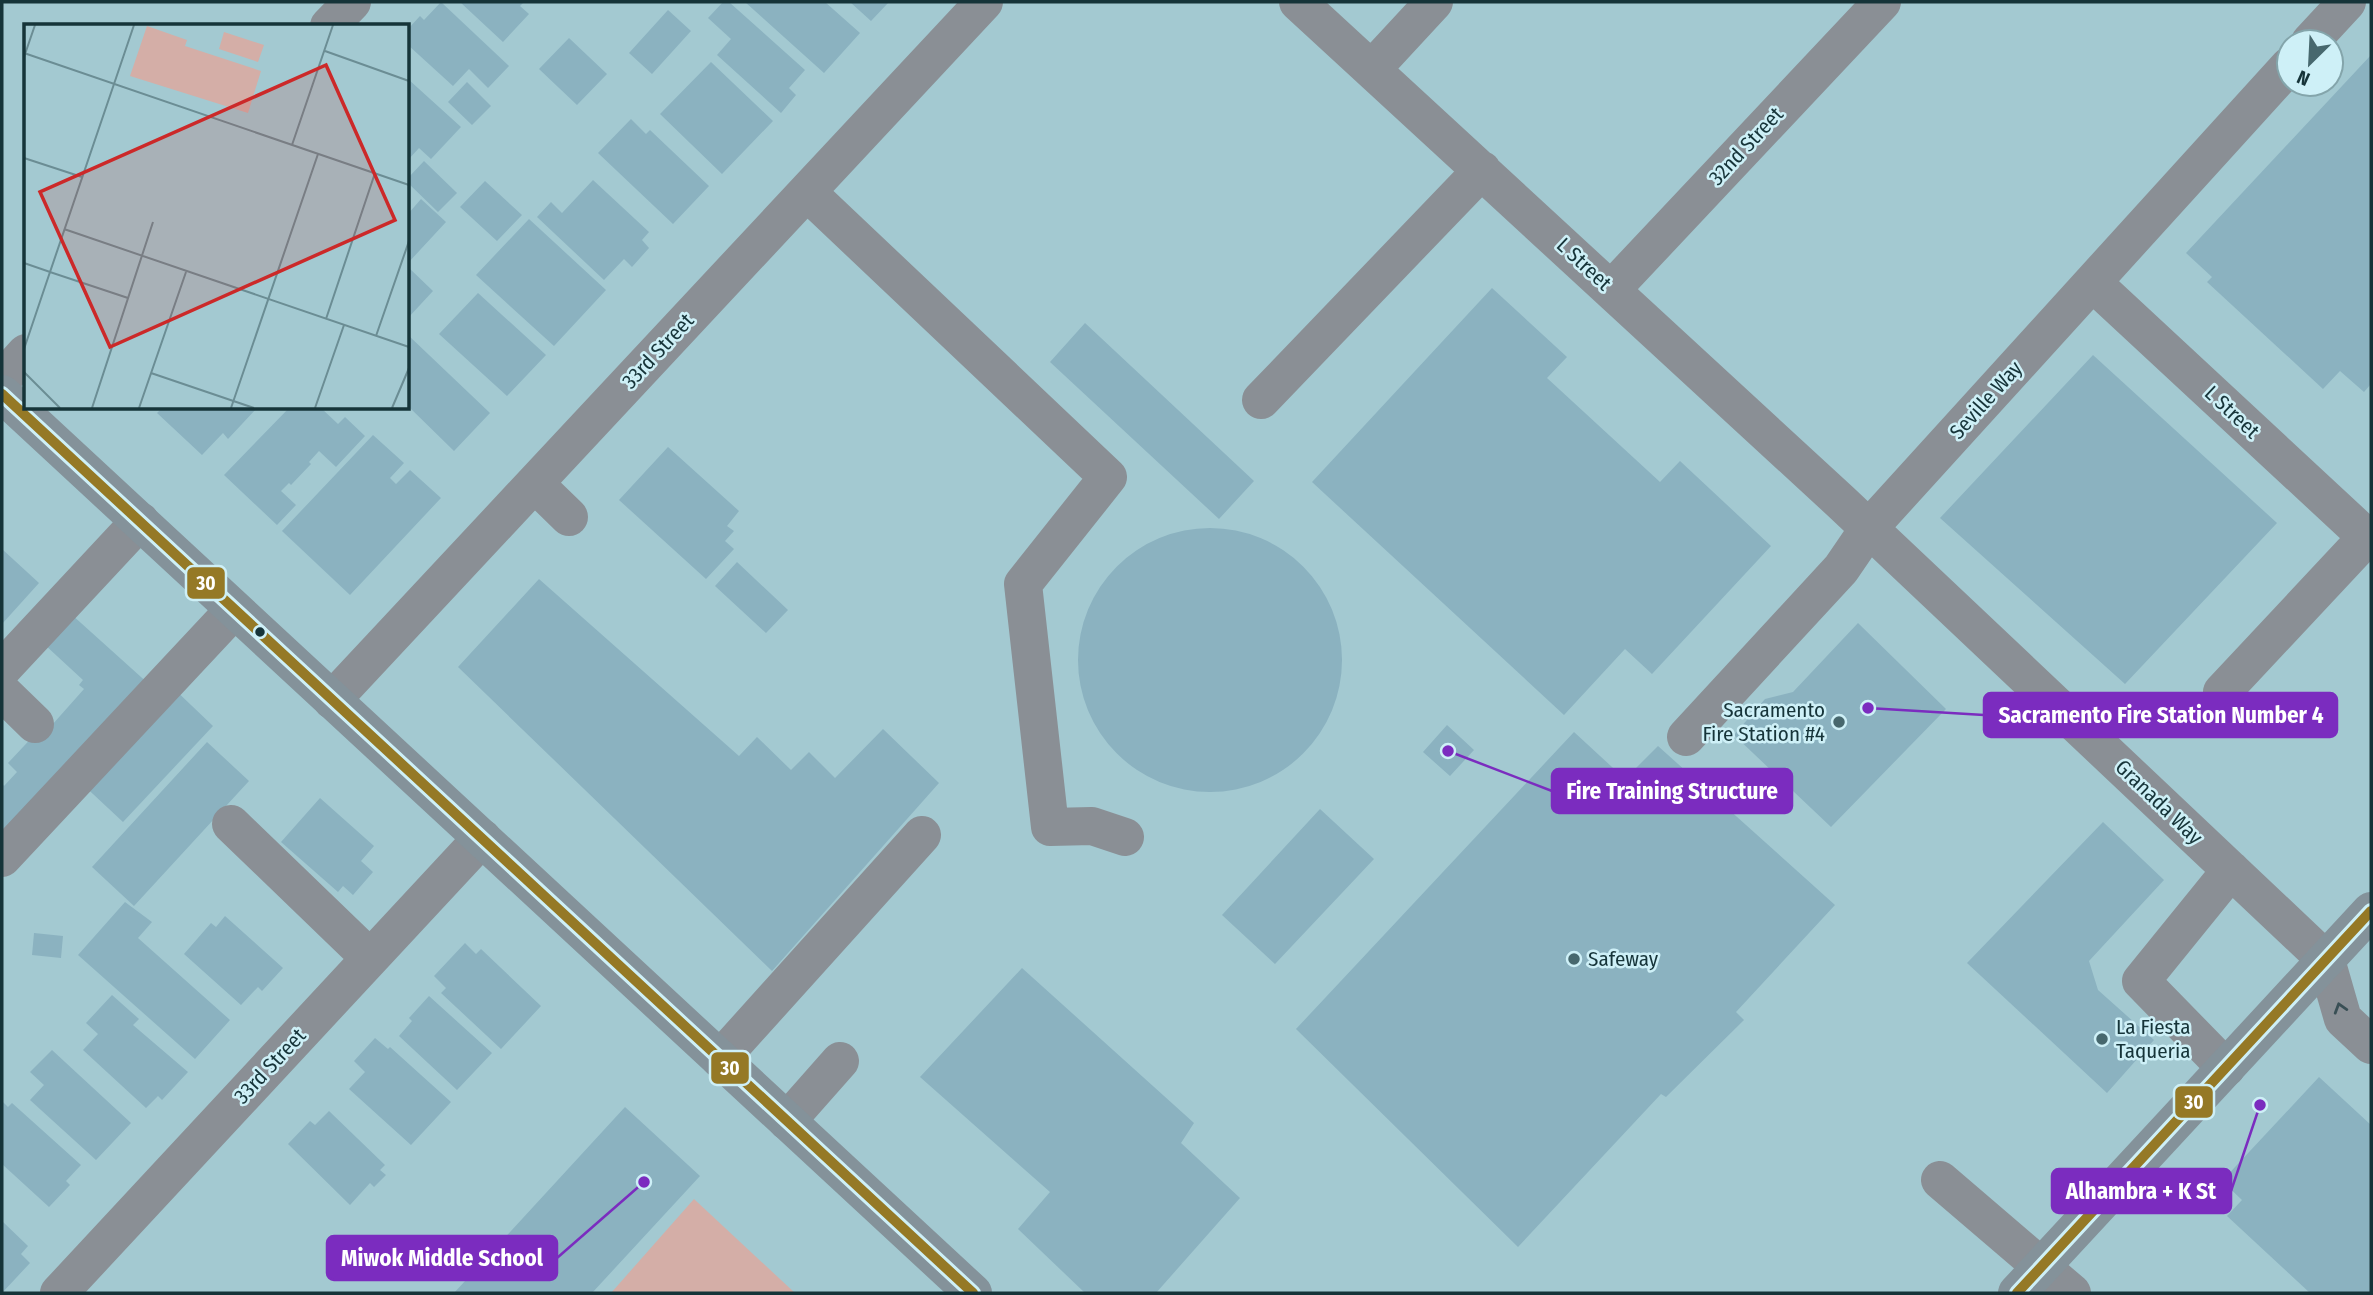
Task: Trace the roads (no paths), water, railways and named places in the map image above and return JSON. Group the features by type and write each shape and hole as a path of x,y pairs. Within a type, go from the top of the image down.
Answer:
{"main road":[{"path":"2,394 973,1293"},
{"path":"2030,1280 2326,960 2366,927"}],"street":[{"path":"331,24 352,2"},
{"name":"33rd Street","path":"332,700 984,2"},
{"name":"L Street","path":"1298,2 1869,528"},
{"path":"1372,69 1434,2"},
{"name":"32nd Street","path":"1611,290 1882,2"},
{"path":"2323,28 2347,2"},
{"name":"Seville Way","path":"1686,737 1841,569 1869,528 2275,82"},
{"path":"1261,400 1482,170"},
{"path":"807,192 1108,477 1023,584 1050,827 1092,826 1125,837"},
{"name":"L Street","path":"2093,283 2369,539"},
{"path":"2,379 24,355"},
{"path":"535,484 569,517"},
{"path":"2,669 139,521"},
{"name":"Granada Way","path":"1869,528 2326,960"},
{"path":"2222,692 2369,539"},
{"path":"2,859 234,610"},
{"path":"2,691 36,724"},
{"path":"231,824 370,958"},
{"path":"720,1059 922,835"},
{"name":"33rd Street","path":"59,1293 482,838"},
{"path":"2226,1068 2141,981 2231,870"},
{"path":"2326,960 2343,1019 2371,1045"},
{"path":"787,1121 841,1061"},
{"path":"1940,1180 2030,1280 2071,1293"}],"place":[{"name":"Sacramento Fire Station Number 4","path":"1868,708"},
{"name":"Sacramento Fire Station #4","path":"1839,722"},
{"name":"Fire Training Structure","path":"1448,751"},
{"name":"Safeway","path":"1574,959"},
{"name":"La Fiesta Taqueria","path":"2102,1039"},
{"name":"Alhambra + K St","path":"2260,1105"},
{"name":"Miwok Middle School","path":"644,1182"}]}
